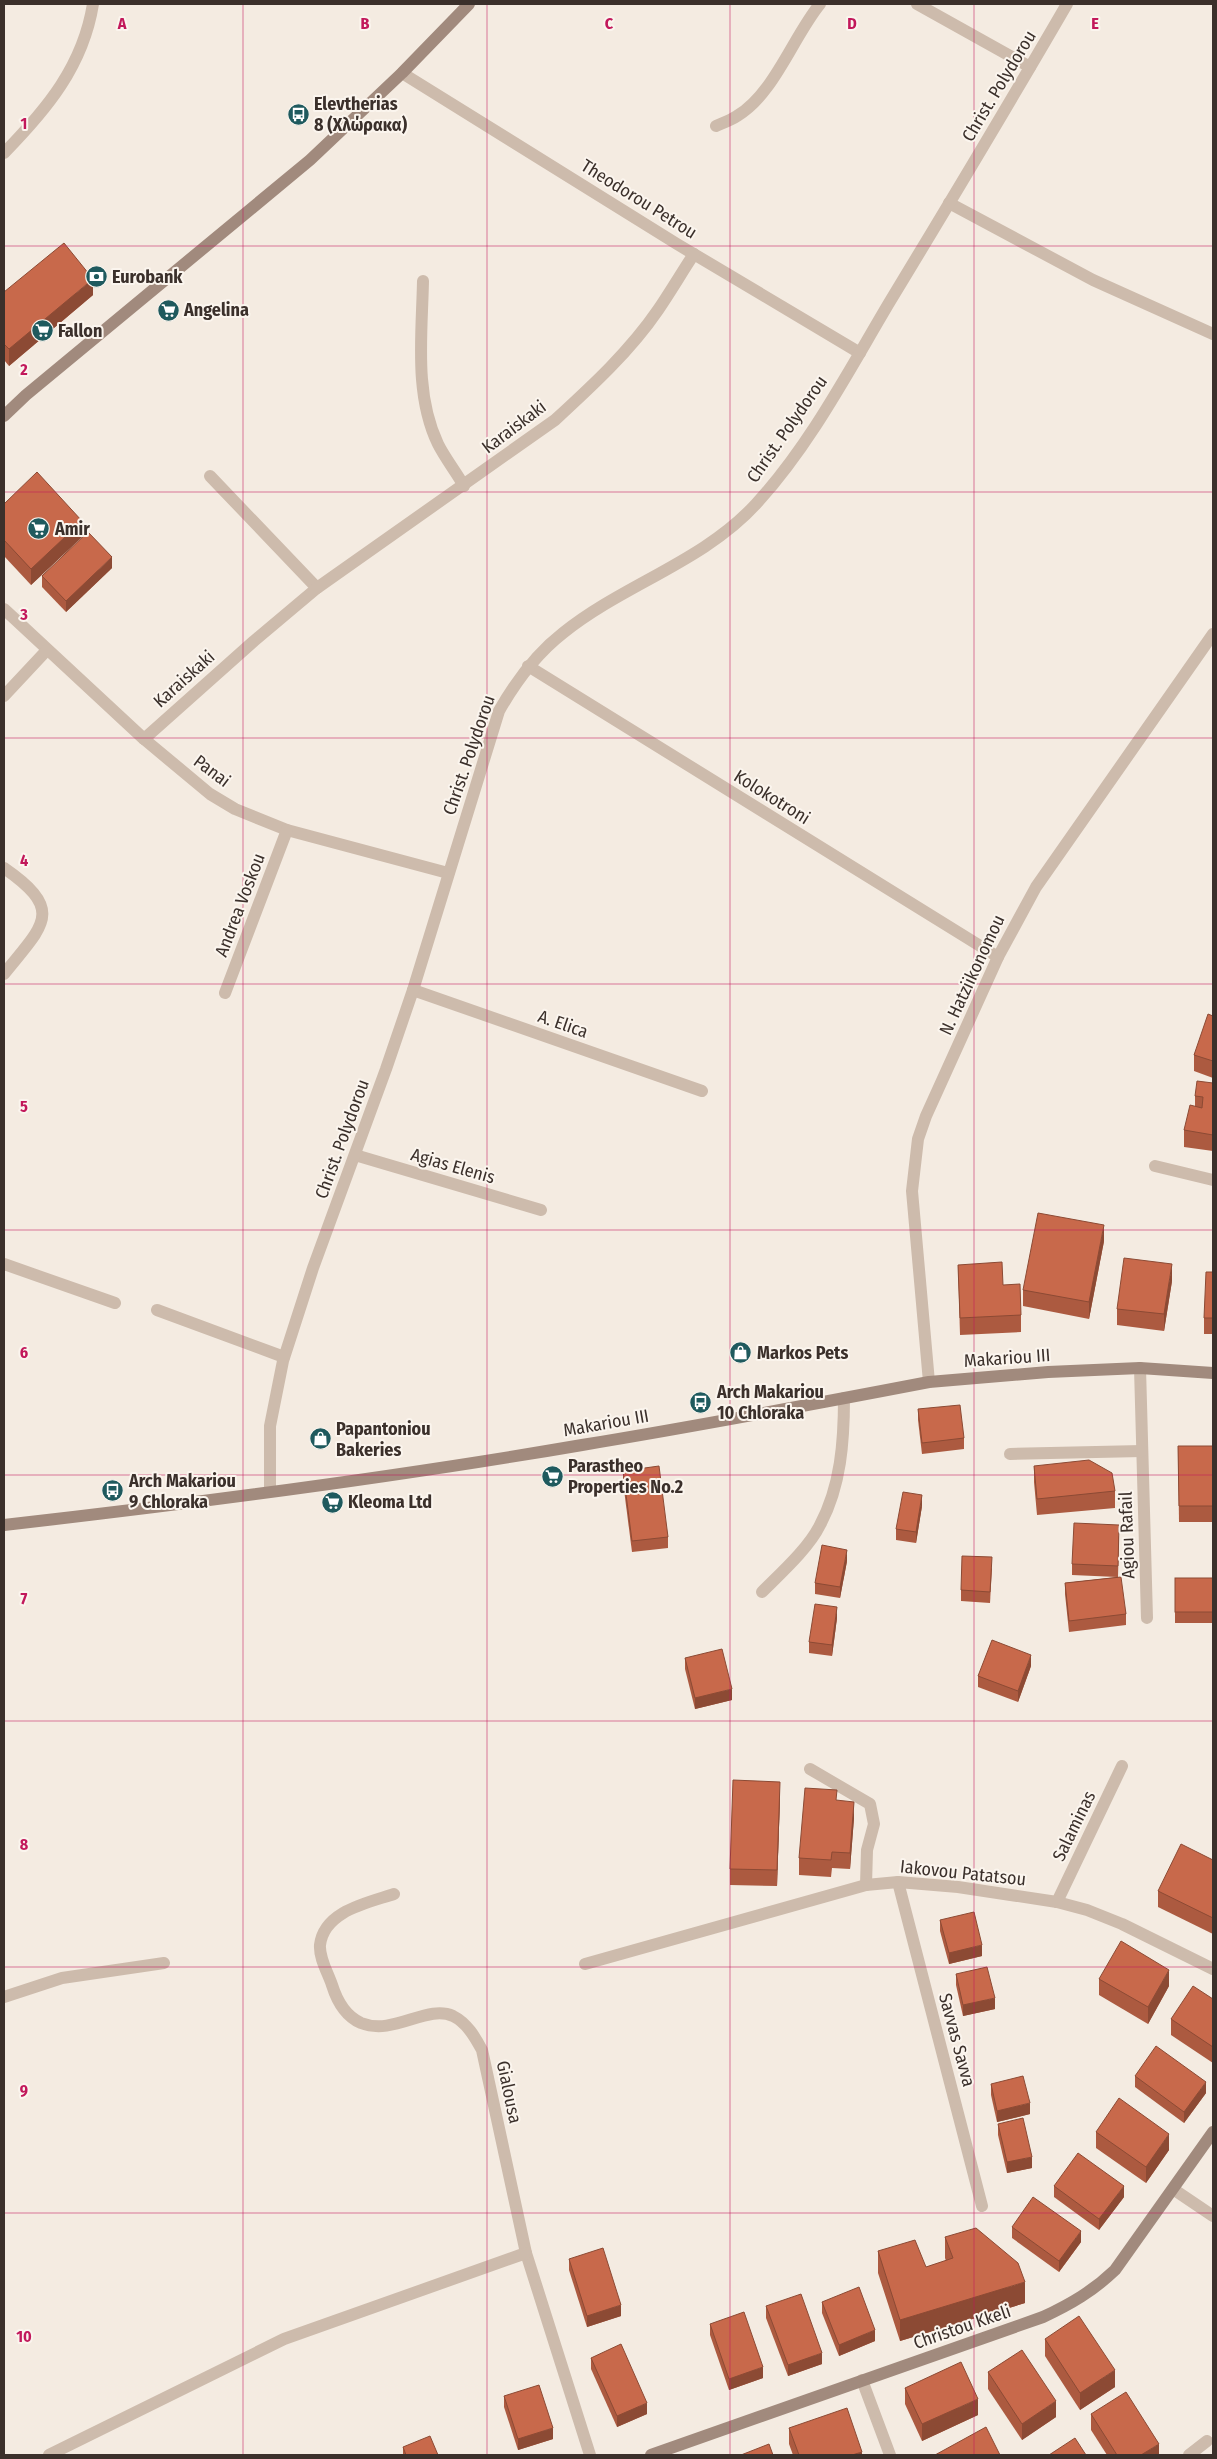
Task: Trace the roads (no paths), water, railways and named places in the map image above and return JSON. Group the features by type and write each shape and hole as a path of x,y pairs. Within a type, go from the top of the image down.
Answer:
{"main road":[{"path":"4,416 26,395 310,160 402,73 464,6"},
{"name":"Makariou III","path":"4,1524 270,1491 582,1446 929,1382 1048,1372 1140,1368 1213,1373"},
{"name":"Christou Kkeli","path":"651,2455 1043,2317 1072,2304 1095,2288 1114,2270 1213,2132"}],"street":[{"path":"4,153 50,103 68,77 82,50 90,26 93,4"},
{"path":"716,126 738,116 768,86 809,17 820,4"},
{"path":"917,4 1030,67"},
{"name":"Christ. Polydorou","path":"270,1491 270,1426 284,1357 313,1268 413,990 499,711 510,690 528,666 564,632 602,607 689,557 748,512 778,479 860,353 1067,4"},
{"name":"Theodorou Petrou","path":"402,73 694,254 860,353"},
{"path":"950,203 1093,280 1213,334"},
{"name":"Karaiskaki","path":"144,739 317,588 555,420 591,387 640,333 658,310 694,254"},
{"path":"423,281 421,367 425,400 430,423 438,444 464,486"},
{"path":"210,476 317,588"},
{"name":"Panai","path":"4,609 144,739 210,794 235,809 287,830 448,873"},
{"name":"N. Hatziikonomou","path":"929,1382 914,1224 913,1164 918,1139 926,1116 998,956 1040,880 1213,634"},
{"path":"4,696 48,650"},
{"name":"Kolokotroni","path":"528,666 998,956"},
{"name":"Andrea Voskou","path":"225,993 287,830"},
{"path":"4,868 27,884 38,896 43,910 41,924 4,974"},
{"name":"A. Elica","path":"413,990 702,1091"},
{"name":"Agias Elenis","path":"355,1155 541,1210"},
{"path":"1155,1166 1213,1180"},
{"path":"4,1264 115,1303"},
{"path":"157,1310 284,1357"},
{"name":"Agiou Rafail","path":"1140,1368 1147,1618"},
{"path":"762,1592 786,1569 820,1526 835,1485 844,1443 844,1398"},
{"path":"1010,1454 1142,1451"},
{"name":"Salaminas","path":"1057,1902 1122,1766"},
{"path":"810,1769 870,1804 874,1824 868,1850 866,1885"},
{"name":"Iakovou Patatsou","path":"585,1964 866,1885 898,1882 958,1887 1057,1902 1087,1910 1122,1924 1213,1969"},
{"name":"Savvas Savva","path":"898,1882 982,2206"},
{"name":"Gialousa","path":"394,1894 343,1912 332,1920 320,1944 321,1955 337,2000 347,2014 359,2022 372,2026 386,2027 439,2013 452,2016 473,2034 482,2050 526,2253 590,2455"},
{"path":"4,1997 62,1978 164,1962"},
{"path":"1173,2190 1213,2216"},
{"path":"49,2455 284,2340 526,2253"},
{"path":"862,2380 890,2455"},
{"path":"1189,2455 1207,2441"}],"place":[{"name":"Elevtherias 8 (Χλώρακα)","path":"298,114"},
{"name":"Eurobank","path":"96,277"},
{"name":"Angelina","path":"168,310"},
{"name":"Fallon","path":"42,331"},
{"name":"Amir","path":"39,529"},
{"name":"Markos Pets","path":"741,1353"},
{"name":"Arch Makariou 10 Chloraka","path":"701,1402"},
{"name":"Papantoniou Bakeries","path":"320,1439"},
{"name":"Parastheo Properties No.2","path":"552,1476"},
{"name":"Arch Makariou 9 Chloraka","path":"113,1491"},
{"name":"Kleoma Ltd","path":"332,1502"}]}
